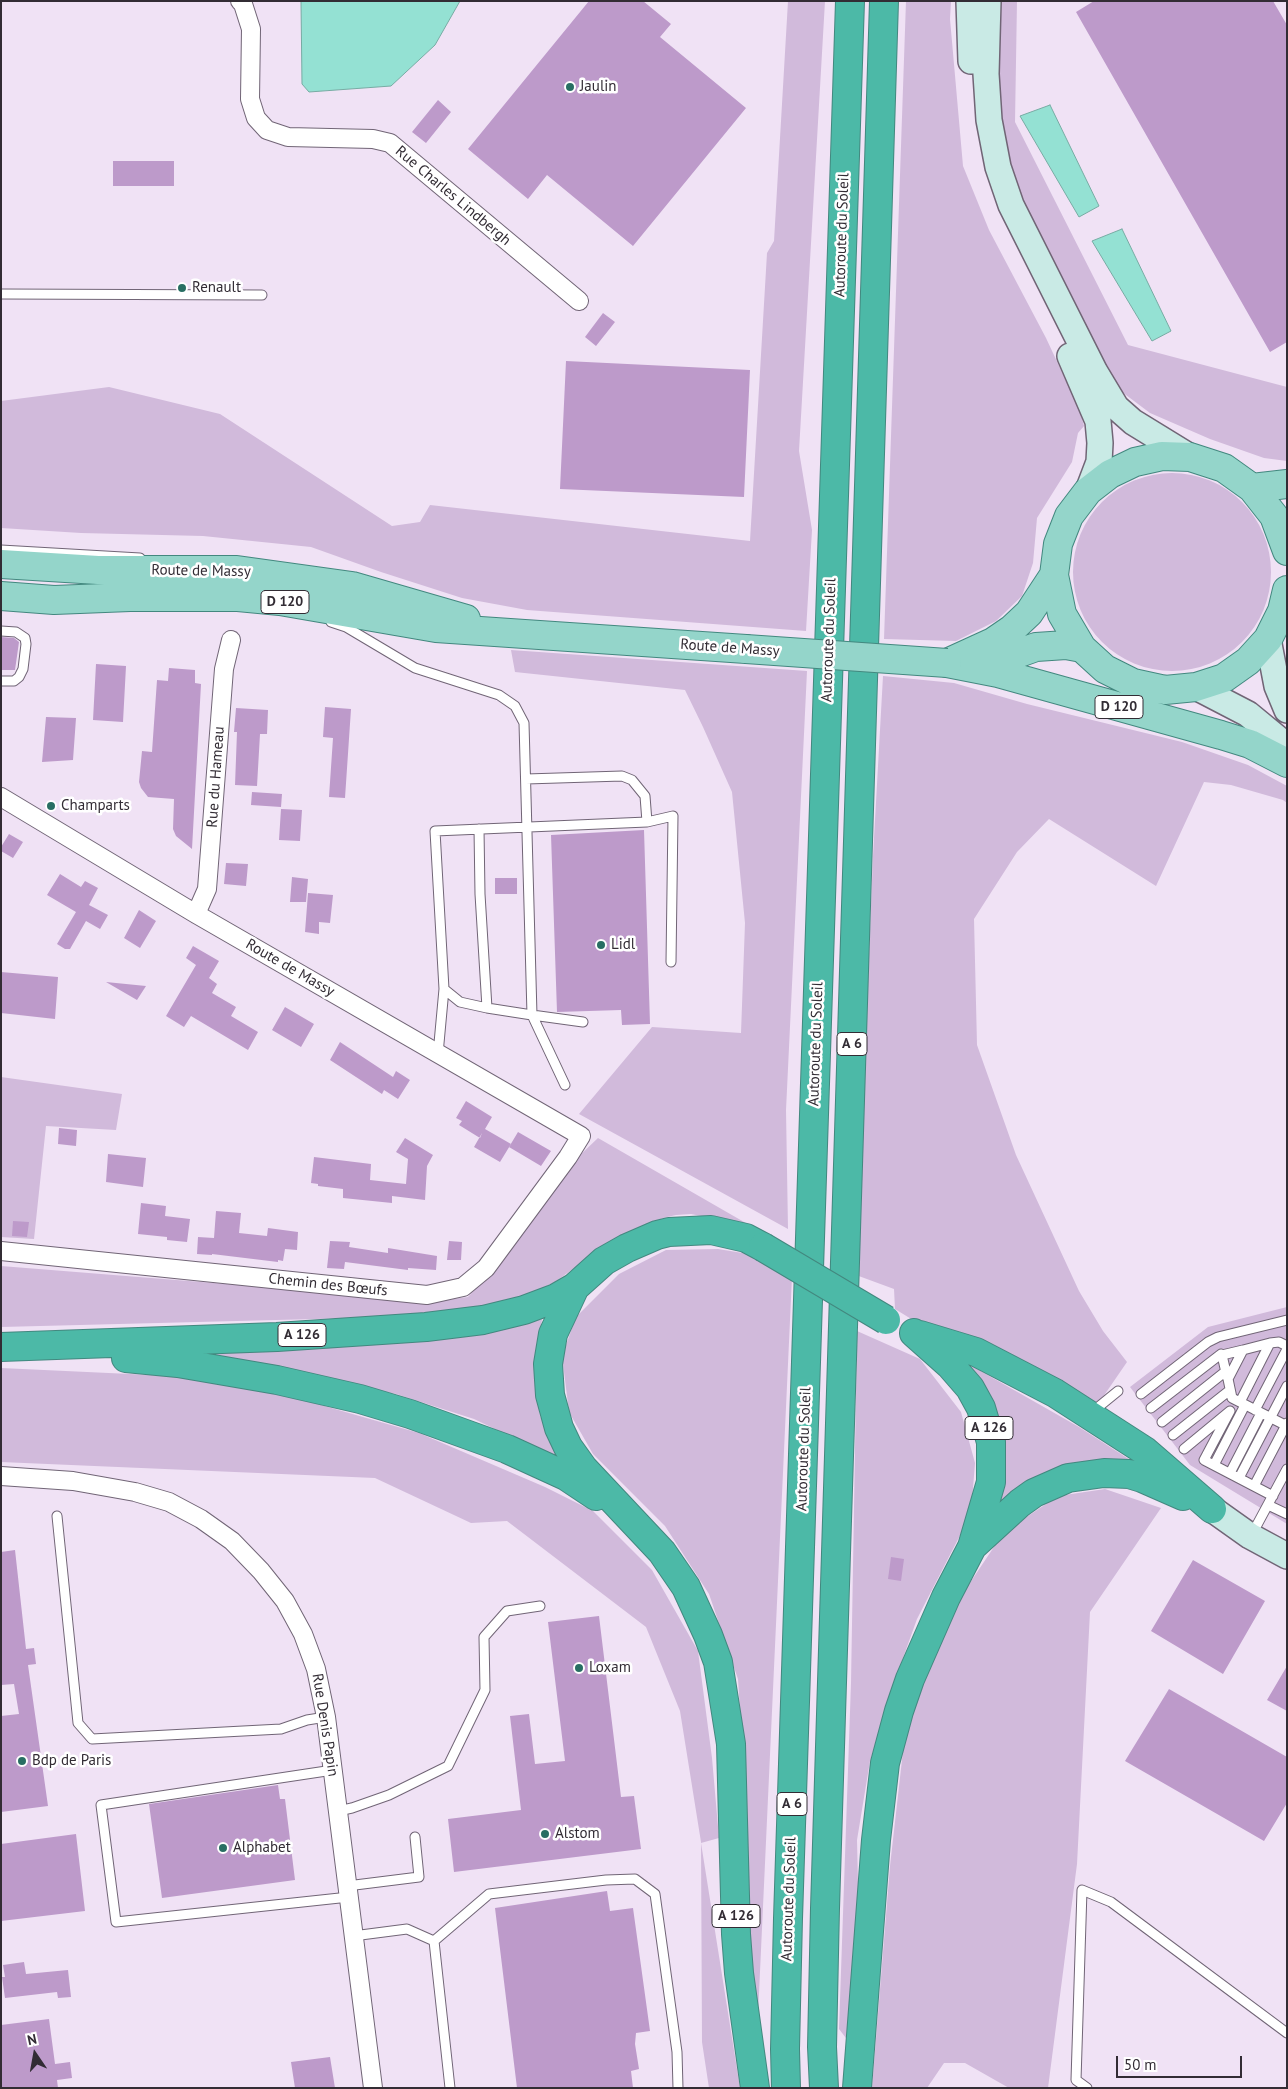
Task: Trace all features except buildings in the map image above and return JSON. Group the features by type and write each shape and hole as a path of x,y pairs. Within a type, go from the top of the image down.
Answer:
{"highway":[{"name":"Autoroute du Soleil","path":"786,2088 788,1918 850,1"},
{"name":"A 6","path":"824,2088 822,2046 825,1908 884,1"},
{"name":"A 126","path":"1,1347 267,1337 456,1324 483,1320 524,1310 556,1298 574,1287 604,1261 641,1241 669,1232 711,1230 746,1238 764,1247 886,1320 914,1333 950,1365 970,1388 981,1408 989,1430 992,1455 991,1482 972,1548 922,1648 899,1711 886,1763 876,1840 857,2088"},
{"path":"574,1287 559,1318 550,1350 548,1378 554,1412 559,1428 574,1457 636,1524"},
{"path":"914,1333 960,1346 990,1358 1090,1414 1145,1451 1212,1509"},
{"name":"A 126","path":"1,1356 93,1357 178,1363 277,1380 360,1399 464,1432 549,1468 581,1485 636,1524 662,1552 686,1587 718,1662 731,1744 736,1934 739,1973 755,2088"},
{"path":"972,1548 1034,1492 1068,1478 1090,1474 1117,1473 1142,1478 1212,1509"}],"main road":[{"path":"969,1 976,143 997,210 1069,354 1098,422 1099,462 1088,491"},
{"path":"988,1 986,74 989,120 998,168 1011,205 1094,372 1116,407 1133,422 1190,457 1224,468 1252,488 1274,516 1287,550"},
{"path":"1190,457 1162,456 1135,462 1110,474 1088,491 1069,516 1058,544 1054,575 1062,614 1082,648 1105,669 1134,683 1164,690 1196,687 1224,678 1248,661 1268,639 1282,611 1287,590"},
{"path":"1252,488 1287,484"},
{"name":"Route de Massy","path":"1,564 98,570 237,570 352,586 514,632"},
{"name":"Route de Massy","path":"947,663 993,642 1012,629 1029,613 1054,575"},
{"name":"Route de Massy","path":"1,596 54,600 130,597 238,597 280,601 436,628 947,663 997,661 1036,647 1066,645 1082,648"},
{"path":"1268,639 1277,686 1287,710"},
{"name":"D 120","path":"947,663 998,673 1221,735 1250,744 1287,763"},
{"path":"1196,687 1248,714 1287,746"},
{"path":"1212,1509 1250,1536 1287,1556"}],"street":[{"name":"Rue Charles Lindbergh","path":"240,1 243,4 251,29 250,99 256,118 268,130 288,137 373,138 390,144 579,301"},
{"name":"Rue du Hameau","path":"196,914 207,889 224,669 231,640"},
{"name":"Route de Massy","path":"1,798 196,914 581,1136"},
{"name":"Chemin des Bœufs","path":"1,1251 427,1295 463,1287 486,1268 568,1158 581,1136"},
{"name":"Rue Denis Papin","path":"1,1476 73,1481 135,1492 169,1502 201,1519 232,1541 261,1571 284,1601 303,1634 316,1669 326,1717 373,2088"}],"lane":[{"path":"1,294 262,295"},
{"path":"1,550 121,555 150,559"},
{"path":"160,560 237,570"},
{"path":"280,601 346,627 415,668 499,695 515,706 524,723 532,1015 565,1085"},
{"path":"1,631 16,632 25,638 26,644 23,669 19,677 14,681 1,682"},
{"path":"526,779 622,776 632,780 645,796 647,822"},
{"path":"438,1054 444,989 436,831 647,822 674,816 671,962"},
{"path":"479,829 480,894 487,1008"},
{"path":"444,989 460,1002 487,1008 584,1022"},
{"path":"1141,1394 1211,1340 1287,1320"},
{"path":"1211,1340 1222,1354 1232,1398 1286,1425 1254,1486"},
{"path":"1152,1408 1222,1354 1279,1342 1287,1347 1230,1473"},
{"path":"1214,1465 1270,1343"},
{"path":"1162,1422 1227,1375 1243,1350"},
{"path":"1239,1478 1287,1386"},
{"path":"1173,1435 1230,1390"},
{"path":"1090,1414 1118,1391"},
{"path":"1184,1449 1241,1403"},
{"path":"1230,1411 1204,1460 1273,1496"},
{"path":"1250,1536 1287,1469"},
{"path":"1268,1505 1287,1514"},
{"path":"57,1516 78,1723 92,1739 281,1729 307,1720 326,1717"},
{"path":"338,1811 352,1808 389,1794 448,1766 485,1690 484,1638 507,1611 540,1606"},
{"path":"333,1770 101,1805 116,1922 348,1892 419,1877 415,1837"},
{"path":"434,1941 489,1894 606,1880 635,1879 655,1894 677,2052 678,2088"},
{"path":"1087,2088 1076,2080 1082,1890 1111,1902 1287,2033"},
{"path":"353,1936 407,1929 434,1941"},
{"path":"434,1941 450,2088"}],"shaded area":[{"path":"301,1 460,1 435,45 391,86 309,92 302,84"},
{"path":"788,1 825,1 799,451 812,530 806,631 527,610 462,598 311,547 203,536 81,533 1,528 1,401 109,387 220,414 392,526 420,522 430,505 750,541 767,253 774,241"},
{"path":"906,1 951,1 950,19 963,166 989,230 1046,338 1080,411 1084,426 1078,433 1072,462 1037,518 1033,563 1022,596 996,621 956,641 884,639"},
{"path":"998,1 1017,1 1015,122 1128,345 1287,387 1287,461 1264,458 1210,439 1150,413 1110,383 1012,184 994,77"},
{"path":"1050,105 1099,206 1079,217 1020,116"},
{"path":"1122,229 1171,331 1152,341 1092,241"},
{"path":"1172,473 1191,475 1210,481 1227,490 1242,502 1254,517 1263,534 1269,553 1271,572 1269,591 1263,610 1254,627 1242,642 1227,654 1210,663 1191,669 1172,671 1153,669 1134,663 1117,654 1102,642 1090,627 1081,610 1075,591 1073,572 1075,553 1081,534 1090,517 1102,502 1117,490 1134,481 1153,475"},
{"path":"511,650 807,671 786,1110 788,1229 579,1114 652,1027 741,1033 745,923 732,792 703,727 685,690 515,672"},
{"path":"883,676 954,683 1027,704 1182,742 1248,765 1287,786 1287,803 1283,800 1231,785 1204,782 1156,886 1049,819 1017,852 974,919 977,1045 1016,1155 1079,1291 1103,1331 1127,1362 1094,1410 921,1325 895,1309 894,1289 856,1275 873,856"},
{"path":"1,1077 122,1094 116,1130 46,1126 34,1239 1,1237"},
{"path":"598,1138 751,1226 691,1214 663,1218 614,1239 555,1282 522,1298 468,1313 355,1318 1,1327 1,1266 439,1301 468,1297 502,1260 577,1158"},
{"path":"718,1249 755,1255 792,1277 758,2015 750,1962 748,1838 738,1679 709,1594 665,1526 593,1454 569,1412 562,1356 576,1317 619,1274 666,1250"},
{"path":"1287,1307 1287,1524 1190,1465 1130,1387 1208,1327"},
{"path":"542,1319 535,1373 540,1416 562,1461 474,1419 396,1394 185,1352 512,1325"},
{"path":"857,1331 920,1359 961,1412 975,1463 971,1514 917,1619 894,1683 870,1761 857,1840 859,1925 849,2042 839,2029 851,1683"},
{"path":"963,1361 1079,1427 1138,1465 1065,1469 1025,1481 999,1509 1005,1481 1004,1433 992,1401"},
{"path":"1,1368 173,1376 272,1391 419,1433 545,1487 593,1511 652,1570 698,1651 712,1758 719,1838 701,1843 680,1711 646,1627 507,1521 471,1523 375,1478 1,1462"},
{"path":"1105,1489 1161,1508 1090,1612 1077,1864 1048,2088 1009,2088 965,2063 944,2063 927,2088 872,2088 890,1866 904,1742 941,1626 1004,1532 1058,1496"},
{"path":"701,1843 740,2088 709,2088 702,2042"}],"place":[{"name":"Jaulin","path":"570,87"},
{"name":"Renault","path":"182,288"},
{"name":"Champarts","path":"51,806"},
{"name":"Lidl","path":"601,945"},
{"name":"Loxam","path":"579,1668"},
{"name":"Bdp de Paris","path":"22,1761"},
{"name":"Alstom","path":"545,1834"},
{"name":"Alphabet","path":"223,1848"}]}
